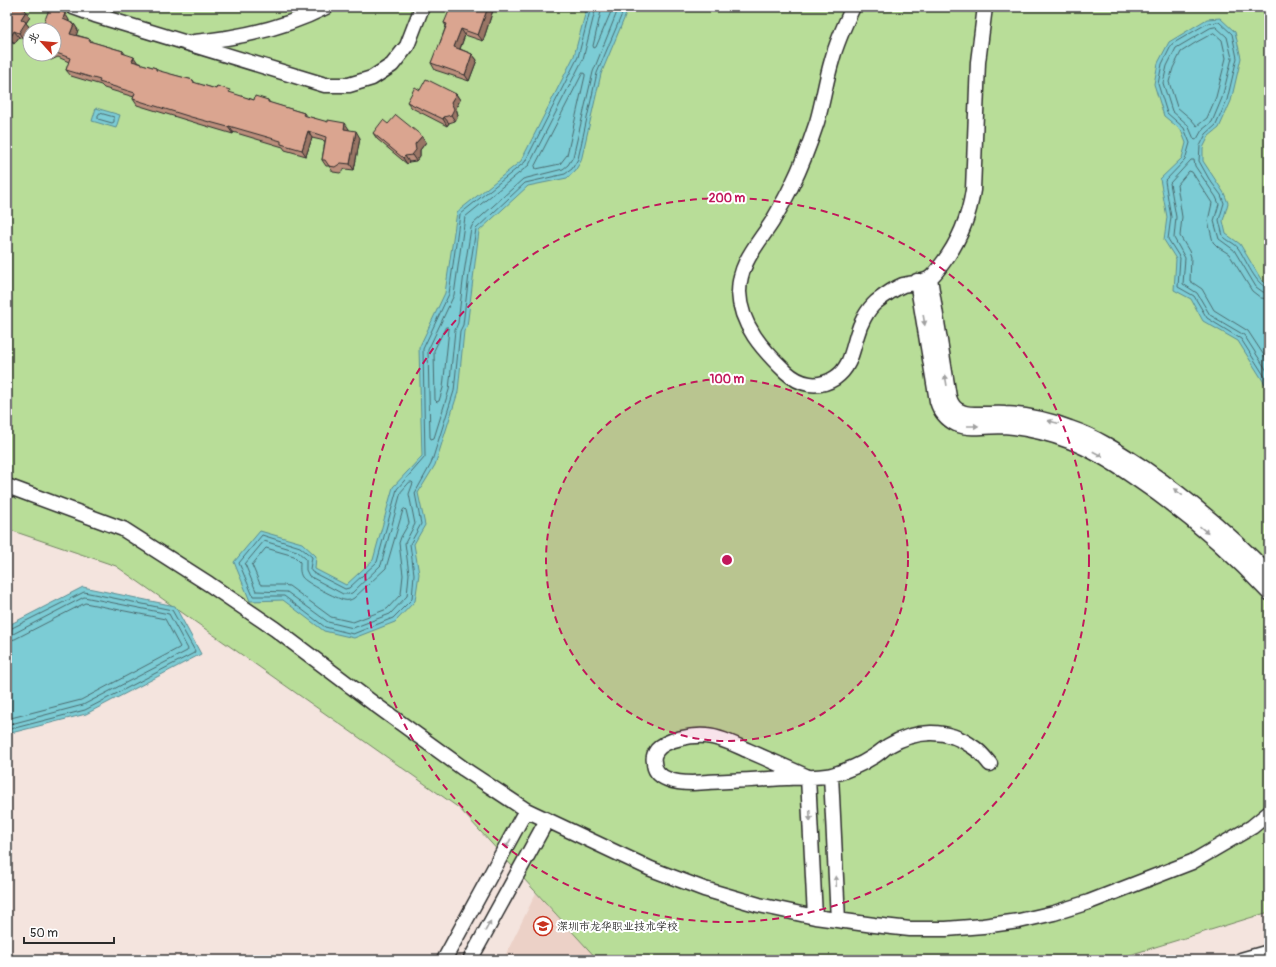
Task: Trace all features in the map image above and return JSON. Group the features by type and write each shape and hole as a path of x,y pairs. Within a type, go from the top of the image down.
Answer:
{"street":[{"path":"73,7 325,85 349,85 372,78 392,65 407,46 422,7"},
{"path":"187,43 233,38 256,33 300,19 326,7"},
{"path":"853,7 836,46 817,122 802,164 783,204 751,252 745,264 740,283 740,303 748,328 756,339 787,372 797,380 809,385 822,384 834,379 843,371 850,362 859,329 864,318 874,305 886,294 901,286 924,280 940,268 956,244 971,204 974,175 978,62 985,7"},
{"path":"924,280 949,397 953,406 966,414 1006,414 1041,419 1075,429 1107,445 1160,479 1185,498 1233,539 1269,574"},
{"path":"924,280 937,401 943,414 949,419 963,426 1005,426 1038,431 1070,441 1101,456 1152,490 1202,528 1269,593"},
{"path":"7,486 123,529 276,629 464,770 526,810 651,869 704,889 759,905 815,917 874,926 946,929 1011,922 1054,913 1089,902 1192,862 1252,827 1269,813"},
{"path":"808,777 726,741 706,736 695,736 674,740 657,750 653,758 654,766 658,774 669,780 680,783 808,777 830,775 857,765 905,737 914,734 934,733 944,734 966,742 975,748 990,764"},
{"path":"830,775 838,920"},
{"path":"808,777 815,917"},
{"path":"444,960 526,810"},
{"path":"470,960 547,820"},
{"path":"1241,960 1269,952"}],"shaded area":[{"name":"深圳市龙华职业技术学校","path":"536,893 598,960 503,960"}],"green space":[{"path":"7,7 1269,7 1269,912 1113,960 598,960 459,808 116,566 7,529"}],"water":[{"path":"587,7 629,7 601,74 581,161 575,171 567,178 528,186 479,231 467,327 464,331 458,392 435,465 418,493 425,525 414,544 419,574 415,601 395,622 354,638 324,631 283,600 250,601 234,562 260,531 302,543 316,556 315,569 346,585 373,560 393,487 422,456 419,348 445,293 457,212 521,161 574,56"},
{"path":"1220,18 1235,32 1241,58 1231,101 1219,128 1209,136 1203,148 1203,161 1224,193 1228,203 1223,221 1226,234 1240,244 1262,281 1269,285 1269,385 1265,384 1238,341 1203,321 1191,299 1174,290 1176,259 1164,240 1167,217 1160,179 1182,158 1186,143 1181,130 1164,116 1154,84 1158,63 1169,42 1207,19"},
{"path":"96,108 120,115 116,128 92,121"},
{"path":"83,587 175,606 201,654 86,714 7,734 7,626"}],"building":[{"path":"7,7 19,7 26,11 21,19 26,22 22,22 22,28 19,33 14,31 10,38 7,36"},
{"path":"50,7 65,13 63,19 74,24 70,34 90,39 89,41 123,51 122,53 134,57 132,61 156,68 156,70 193,80 193,82 216,89 217,86 230,90 229,92 254,100 255,96 268,100 268,102 304,113 303,115 328,122 328,120 345,123 344,129 356,131 350,164 341,163 335,167 329,166 325,160 322,160 326,137 308,131 302,150 281,144 281,141 191,117 133,99 135,93 99,82 100,80 66,70 70,58 62,55 62,22 44,22"},
{"path":"452,7 488,7 478,35 461,29 454,47 472,54 465,75 431,63 447,24 444,23"},
{"path":"426,79 456,94 451,102 454,109 451,115 444,117 443,119 407,102 415,87 420,90"},
{"path":"396,115 422,136 415,144 416,150 412,155 405,156 403,158 373,133 383,120 388,124"}],"place":[{"name":"深圳市龙华职业技术学校","path":"543,926"}]}
